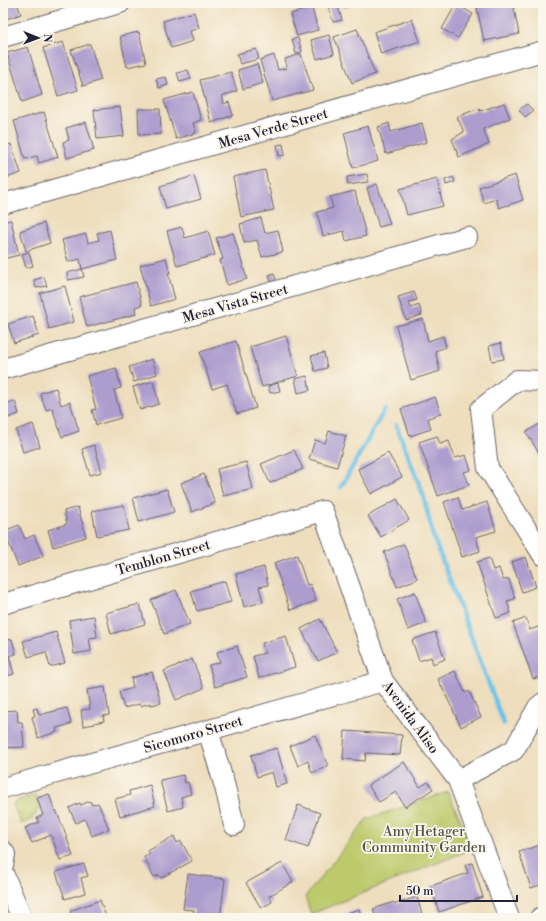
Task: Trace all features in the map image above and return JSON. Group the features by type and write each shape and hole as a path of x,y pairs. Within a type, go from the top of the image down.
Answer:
{"street":[{"path":"3,37 120,3"},
{"name":"Mesa Verde Street","path":"3,204 543,51"},
{"name":"Mesa Vista Street","path":"3,369 467,236"},
{"path":"543,381 518,380 481,409 488,468 543,555"},
{"name":"Temblon Street","path":"3,604 323,511"},
{"name":"Avenida Aliso","path":"323,511 383,681 458,780 509,918"},
{"name":"Sicomoro Street","path":"3,788 383,681"},
{"path":"458,780 514,750 538,707 543,703"},
{"path":"208,730 234,824"},
{"path":"3,851 5,854 3,865"},
{"path":"3,873 22,918"}],"green space":[{"name":"Amy Hetager Community Garden","path":"448,792 464,828 466,828 472,849 311,914 305,897 367,819"},
{"path":"36,795 40,809 37,811 36,815 32,816 33,819 21,824 13,804"}],"building":[{"path":"3,3 17,3 21,14 3,20"},
{"path":"327,3 337,3 342,20 333,22"},
{"path":"342,3 359,3 343,8"},
{"path":"476,3 513,3 519,34 484,41"},
{"path":"456,4 473,14 458,38 442,29"},
{"path":"312,8 318,30 297,36 290,14"},
{"path":"194,12 199,28 190,31 193,41 171,48 163,21"},
{"path":"412,19 420,41 381,54 374,32"},
{"path":"357,29 375,74 352,83 334,37"},
{"path":"139,32 146,63 127,67 120,36"},
{"path":"329,35 334,54 317,59 311,40"},
{"path":"298,38 302,52 296,54 292,39"},
{"path":"63,42 78,90 58,96 43,48"},
{"path":"90,44 101,80 83,86 71,50"},
{"path":"28,47 42,95 22,102 7,53"},
{"path":"256,49 259,59 240,64 237,54"},
{"path":"301,54 313,90 272,101 260,60 274,55 278,70 287,68 285,59"},
{"path":"257,64 263,83 243,89 238,70"},
{"path":"188,70 191,79 180,82 177,73"},
{"path":"231,72 237,91 222,96 224,104 229,102 233,115 211,123 200,80"},
{"path":"166,77 168,85 159,88 156,79"},
{"path":"193,92 201,120 193,123 196,133 176,139 164,100"},
{"path":"504,103 510,118 483,129 489,144 459,157 452,139 464,132 457,117 479,108 480,111"},
{"path":"527,104 533,111 525,117 519,110"},
{"path":"120,107 124,136 97,139 94,110"},
{"path":"138,109 160,109 161,134 139,135"},
{"path":"44,112 58,157 39,163 37,156 25,159 14,121"},
{"path":"86,122 94,150 67,158 63,142 69,140 66,128"},
{"path":"389,123 391,132 422,123 427,142 386,154 378,127"},
{"path":"368,126 378,161 353,168 344,133"},
{"path":"11,144 21,173 3,179 3,147"},
{"path":"283,144 285,155 279,156 277,145"},
{"path":"265,170 274,210 241,217 233,177"},
{"path":"367,174 368,182 348,185 347,177"},
{"path":"515,175 523,200 499,208 496,199 484,203 479,187"},
{"path":"194,176 201,199 166,209 160,186"},
{"path":"453,177 455,182 446,185 445,180"},
{"path":"437,179 443,206 407,215 400,189"},
{"path":"377,184 390,224 379,227 367,188"},
{"path":"355,191 366,236 346,241 344,231 323,236 317,212 333,208 330,197"},
{"path":"261,218 265,233 278,230 283,252 262,257 257,240 244,243 240,224"},
{"path":"11,220 19,255 3,259 3,222"},
{"path":"44,223 50,243 26,251 20,231"},
{"path":"182,227 185,238 208,231 215,255 177,266 167,231"},
{"path":"110,230 117,260 82,269 80,259 68,262 62,240 86,234 88,243 99,240 97,233"},
{"path":"233,233 247,279 227,285 220,260 223,259 216,238"},
{"path":"29,252 33,266 26,268 22,254"},
{"path":"166,258 170,273 168,273 175,299 151,306 140,265"},
{"path":"82,269 84,277 68,280 67,273"},
{"path":"274,273 276,280 271,282 269,275"},
{"path":"44,277 47,286 36,288 34,280"},
{"path":"136,282 142,305 135,307 136,314 87,327 79,297"},
{"path":"65,286 74,322 49,329 40,293"},
{"path":"414,292 417,300 409,302 411,308 419,305 422,315 406,320 398,297"},
{"path":"33,316 39,335 14,343 8,324"},
{"path":"423,319 428,341 443,336 446,347 435,351 440,371 411,380 396,326"},
{"path":"286,336 298,376 262,387 250,347"},
{"path":"236,341 256,408 237,414 227,384 212,389 200,352"},
{"path":"501,343 504,359 492,361 489,346"},
{"path":"324,353 327,368 315,371 311,356"},
{"path":"152,359 157,374 134,382 129,367"},
{"path":"116,368 121,388 114,390 121,418 96,425 92,410 96,409 87,376"},
{"path":"307,376 310,390 298,393 295,379"},
{"path":"153,381 159,404 140,410 133,387"},
{"path":"278,383 280,391 270,393 268,386"},
{"path":"56,388 61,405 70,402 79,431 62,437 52,408 46,410 40,393"},
{"path":"435,397 441,414 428,418 431,429 410,436 401,409"},
{"path":"15,401 19,414 5,419 3,405"},
{"path":"543,422 543,457 542,458 526,432"},
{"path":"33,424 40,447 23,452 16,430"},
{"path":"329,431 346,436 337,467 309,459 315,440 325,443"},
{"path":"437,436 440,444 449,441 455,458 466,455 471,470 464,472 469,485 438,496 419,442"},
{"path":"94,445 102,472 90,475 82,449"},
{"path":"294,450 303,469 270,483 261,464"},
{"path":"388,453 402,477 371,494 358,469"},
{"path":"246,462 253,489 223,496 217,469"},
{"path":"204,474 215,503 192,512 181,483"},
{"path":"167,489 174,512 139,522 133,498"},
{"path":"458,497 462,510 487,502 496,531 476,537 480,551 462,557 444,502"},
{"path":"397,499 409,520 381,537 368,516"},
{"path":"124,505 129,530 97,536 92,511"},
{"path":"78,507 86,537 53,547 48,530 67,524 64,511"},
{"path":"19,525 25,539 34,535 43,556 18,566 4,531"},
{"path":"404,544 417,579 397,587 384,552"},
{"path":"297,555 307,585 310,584 316,601 290,610 274,563"},
{"path":"526,557 536,587 522,592 512,562"},
{"path":"489,558 493,570 499,568 503,580 509,579 515,599 507,601 511,613 496,618 477,562"},
{"path":"264,567 268,585 259,587 263,602 244,607 236,574"},
{"path":"225,581 231,602 197,611 191,591"},
{"path":"176,590 190,624 164,634 151,600"},
{"path":"415,592 426,623 408,630 397,599"},
{"path":"140,604 145,624 111,634 106,613"},
{"path":"94,616 97,637 89,638 91,651 74,654 69,620"},
{"path":"526,618 530,630 543,625 543,676 533,679 513,623"},
{"path":"320,619 337,652 318,661 301,629"},
{"path":"56,632 65,663 50,667 46,652 28,657 23,641"},
{"path":"435,632 445,659 433,664 431,657 419,661 412,640"},
{"path":"286,636 295,667 259,678 253,656 265,653 262,643"},
{"path":"12,639 16,654 9,656 14,674 3,677 3,641"},
{"path":"237,646 247,677 215,687 209,665 220,662 217,652"},
{"path":"192,659 204,688 176,700 164,671"},
{"path":"455,671 465,693 469,691 481,717 461,727 438,679"},
{"path":"152,672 161,703 151,705 151,703 140,706 139,704 124,708 119,692 133,688 131,678"},
{"path":"105,687 109,715 103,716 104,721 83,726 81,710 90,709 87,690"},
{"path":"37,708 39,715 67,708 71,724 56,728 57,732 38,738 32,717 35,716 33,709"},
{"path":"17,710 18,722 22,722 24,747 3,748 3,711"},
{"path":"345,731 402,735 400,755 366,753 365,761 343,759"},
{"path":"315,735 328,766 312,773 308,761 298,766 290,746"},
{"path":"277,748 287,784 276,787 272,772 257,777 251,755"},
{"path":"404,762 420,787 428,782 433,789 405,807 396,792 379,802 368,785"},
{"path":"183,775 185,783 188,782 191,794 181,797 183,807 168,811 160,780"},
{"path":"150,785 155,806 120,816 115,799 130,795 129,791"},
{"path":"49,794 73,856 60,860 51,835 32,843 25,828 39,822 37,818 43,815 37,798"},
{"path":"90,801 92,805 98,803 109,829 92,836 85,819 76,823 69,808 80,803 81,805"},
{"path":"298,805 320,813 308,848 286,840"},
{"path":"174,836 177,843 181,841 192,861 161,878 159,875 154,877 144,857 150,854 148,851"},
{"path":"543,844 543,884 531,888 519,852"},
{"path":"282,863 293,882 269,896 272,902 261,908 246,883"},
{"path":"472,863 483,897 439,912 431,886 468,873 465,865"},
{"path":"84,864 88,876 81,878 85,893 65,899 56,872"},
{"path":"188,874 225,879 220,918 193,918 194,910 183,909"},
{"path":"417,897 423,918 376,918 373,909 394,902 395,904"},
{"path":"100,900 106,917 72,918 70,911"},
{"path":"359,909 362,918 346,918 344,914"}],"waterway":[{"path":"341,487 385,409"},
{"path":"396,425 423,494 433,536 504,724"}]}
